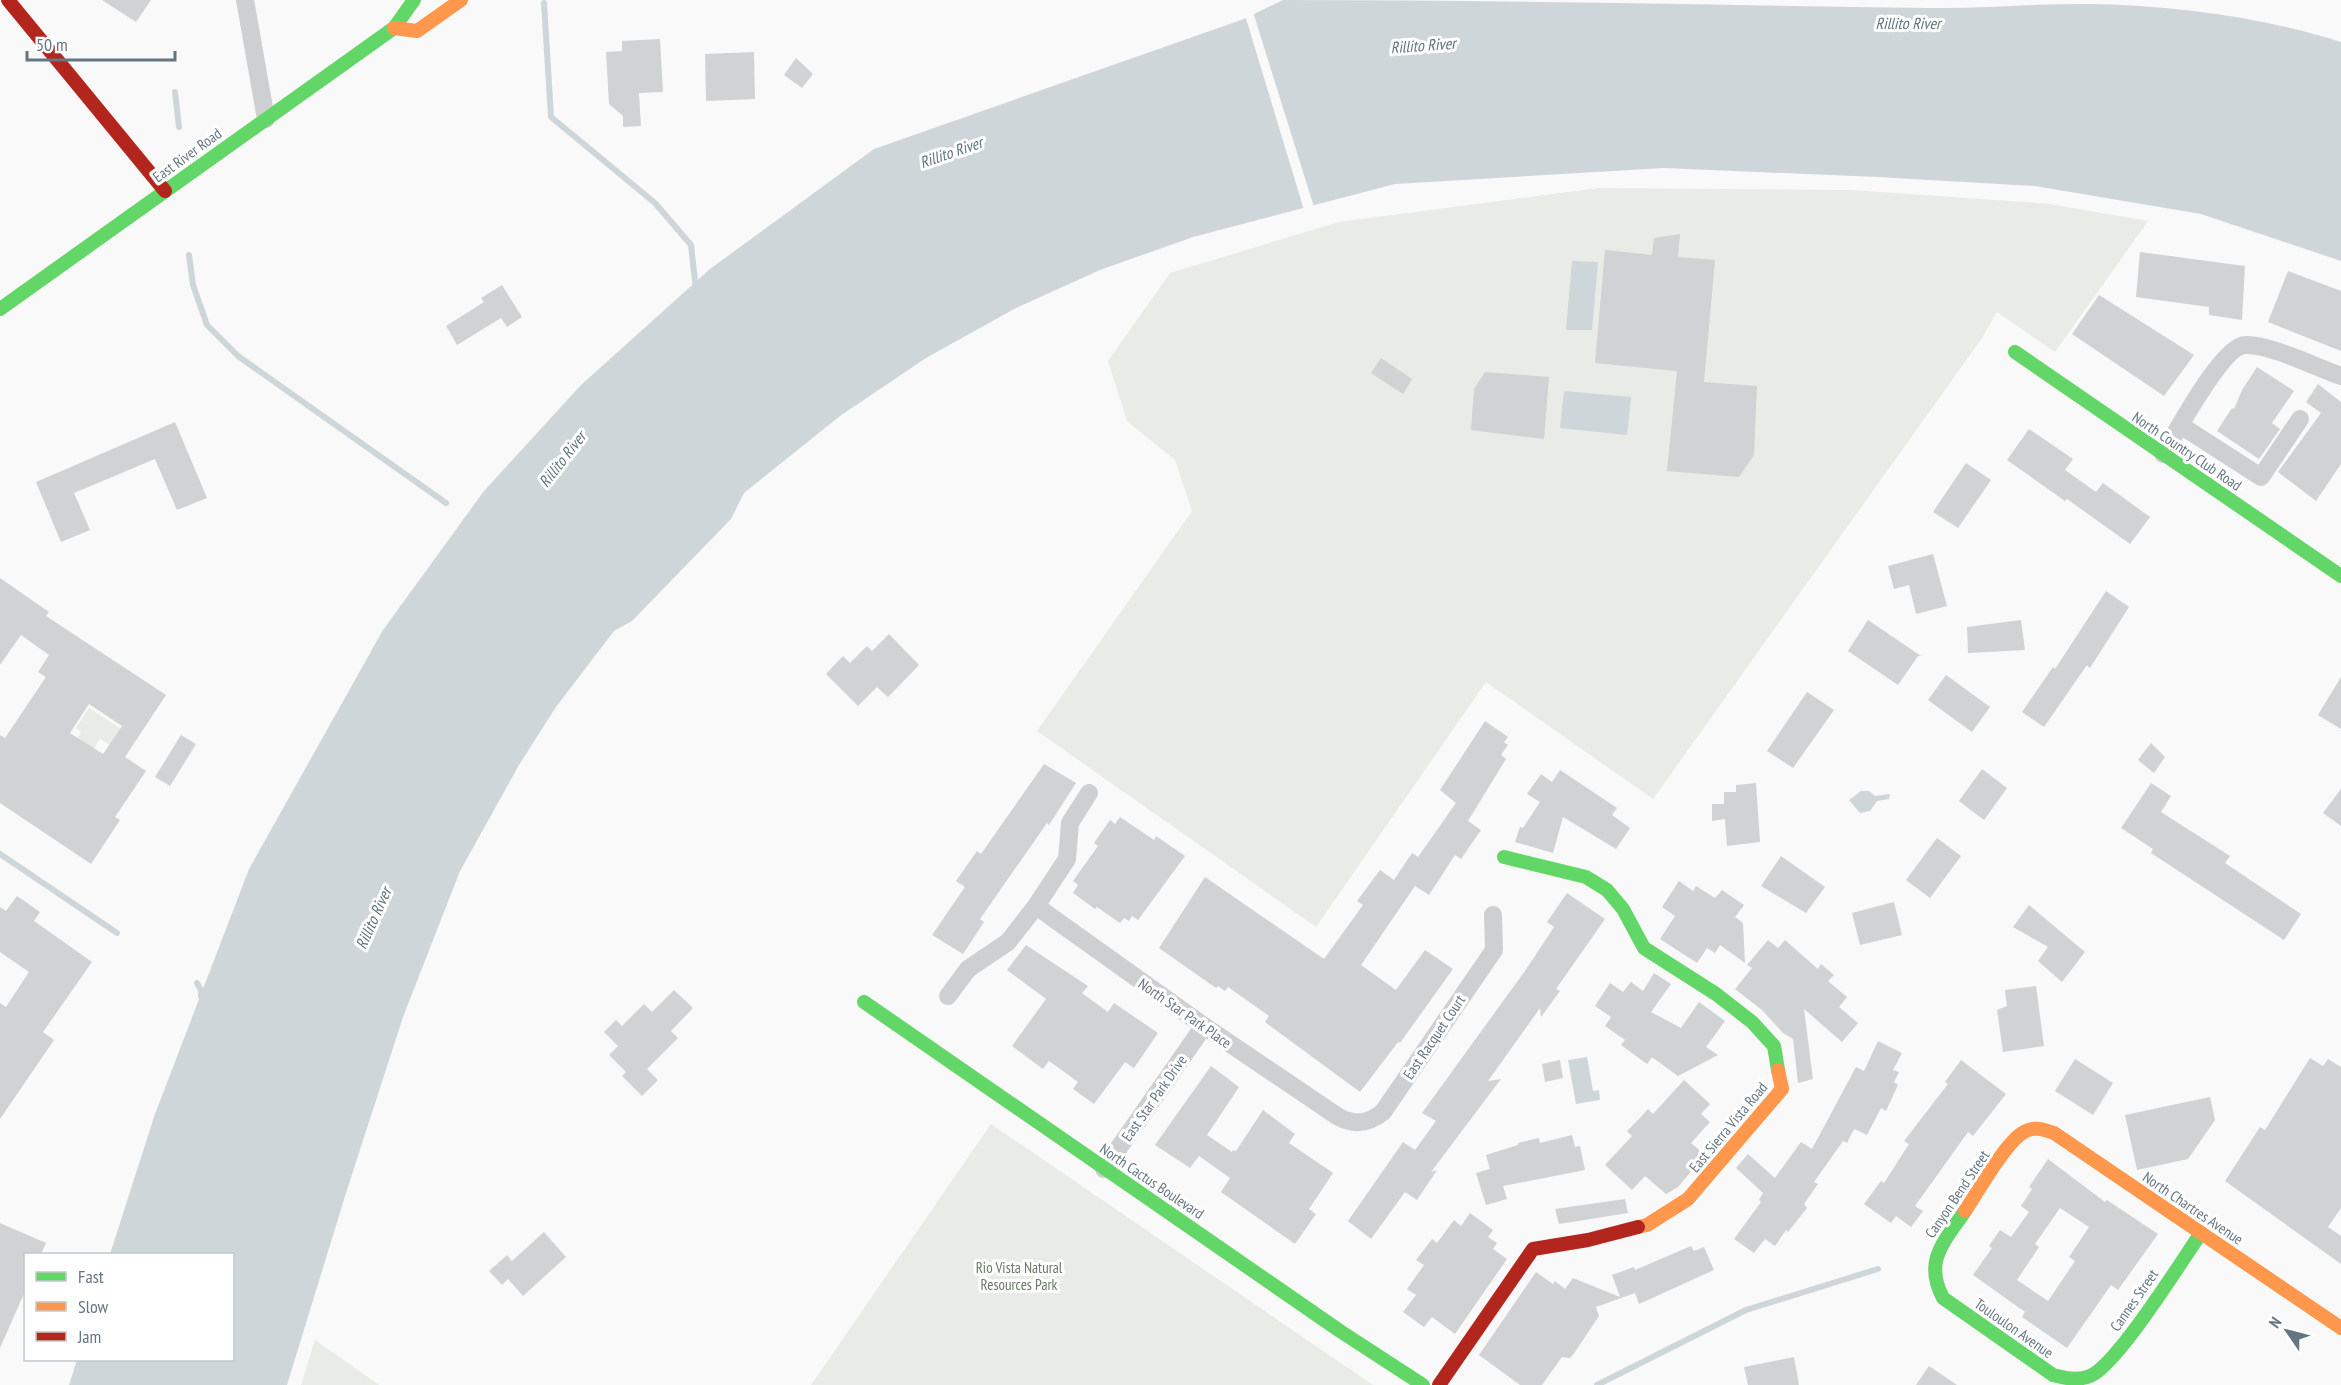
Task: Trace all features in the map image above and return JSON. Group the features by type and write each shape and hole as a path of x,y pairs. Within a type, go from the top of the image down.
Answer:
{"street":[{"path":"8,0 165,191"},
{"path":"245,0 266,119"},
{"name":"East River Road","path":"0,309 394,28 414,0"},
{"path":"394,28 417,31 461,0"},
{"path":"2163,454 2214,370 2228,353 2242,344 2260,346 2341,376"},
{"name":"North Country Club Road","path":"2015,352 2341,576"},
{"path":"2180,426 2261,477 2300,419"},
{"path":"948,996 968,969 1008,942 1036,906 1066,859 1070,823 1089,793"},
{"name":"East Sierra Vista Road","path":"1439,1385 1533,1249 1588,1240 1647,1225 1688,1199 1782,1089 1773,1046 1760,1030 1716,994 1644,948 1623,909 1607,890 1586,877 1504,857"},
{"name":"North Star Park Place","path":"1036,906 1204,1026 1337,1116"},
{"name":"East Racquet Court","path":"1337,1116 1348,1123 1365,1127 1383,1112 1494,951 1493,915"},
{"name":"North Cactus Boulevard","path":"864,1002 1340,1331 1423,1385"},
{"name":"East Star Park Drive","path":"1104,1169 1204,1026"},
{"name":"North Chartres Avenue","path":"2022,1131 2038,1128 2054,1133 2341,1328"},
{"name":"Canyon Bend Street","path":"1933,1281 1933,1266 1940,1249 2012,1142 2022,1131"},
{"name":"Cannes Street","path":"2087,1379 2106,1366 2116,1354 2201,1233"},
{"name":"Touloulon Avenue","path":"1933,1281 1943,1298 2053,1375 2065,1380 2087,1379"}],"green space":[{"path":"1599,188 1852,190 2050,204 2148,221 2055,352 1997,312 1982,338 1653,799 1486,682 1316,927 1037,731 1192,511 1175,460 1127,421 1108,361 1170,273 1339,222"},
{"path":"89,708 136,739 126,755 100,739 71,782 62,761 81,732 76,728"},
{"name":"Rio Vista Natural Resources Park","path":"991,1124 1373,1385 811,1385"},
{"path":"315,1340 379,1385 301,1385"}],"water":[{"name":"Rillito River","path":"1283,0 1929,8 2094,4 2188,10 2280,26 2341,42 2341,261 2201,214 2035,186 1664,168 1395,184 1193,237 1100,270 1016,308 926,358 840,416 744,493 731,519 632,621 614,631 556,707 519,765 460,871 403,1017 287,1385 69,1385 77,1361 234,1361 234,1253 110,1253 155,1114 249,869 383,630 484,491 581,385 710,269 874,149 1244,19"},
{"path":"1572,261 1598,262 1592,330 1566,330"},
{"path":"1564,391 1631,397 1627,435 1560,428"},
{"path":"1861,791 1869,791 1875,796 1890,794 1889,799 1877,801 1870,811 1860,813 1849,800"},
{"path":"1587,1057 1593,1091 1599,1090 1600,1100 1576,1104 1568,1060"}],"pier":[{"path":"1253,12 1314,207 1304,210 1245,15"}],"building":[{"path":"102,0 151,0 136,22"},
{"path":"660,39 663,92 639,93 641,126 623,127 623,116 609,104 606,52 622,51 622,41"},
{"path":"754,52 755,99 706,101 705,54"},
{"path":"796,58 813,74 802,88 784,75"},
{"path":"1680,234 1678,257 1715,260 1704,382 1757,386 1754,455 1739,477 1667,471 1677,371 1595,363 1605,250 1652,255 1654,238"},
{"path":"2140,252 2245,266 2242,320 2209,315 2209,307 2136,297"},
{"path":"2288,271 2341,291 2341,351 2268,322"},
{"path":"502,285 522,317 507,327 501,318 457,345 446,326 484,302 481,298"},
{"path":"2099,295 2194,355 2164,396 2072,334"},
{"path":"1381,358 1412,379 1403,394 1371,373"},
{"path":"2257,367 2294,391 2272,423 2280,429 2259,459 2217,431 2232,408 2234,409 2242,390"},
{"path":"1485,372 1549,377 1544,439 1471,430 1474,389"},
{"path":"2318,384 2341,402 2341,464 2316,501 2278,472 2321,413 2306,402"},
{"path":"175,422 207,498 177,510 155,459 74,493 90,530 61,542 36,482"},
{"path":"2029,429 2073,459 2065,470 2096,492 2103,483 2150,517 2130,544 2007,460"},
{"path":"1966,463 1991,480 1958,528 1933,512"},
{"path":"1933,554 1947,606 1916,614 1909,585 1894,589 1888,566"},
{"path":"0,578 49,612 46,616 166,695 125,757 146,771 115,817 120,820 91,864 0,803 0,735 5,738 46,677 38,672 49,655 21,635 0,665","holes":["89,704 122,726 103,754 70,733"]},
{"path":"2106,591 2129,607 2090,668 2087,665 2044,727 2022,712 2053,667 2055,669"},
{"path":"1868,620 1921,656 1918,656 1898,685 1848,651"},
{"path":"2021,620 2025,650 1968,653 1967,627"},
{"path":"889,634 919,665 888,697 877,687 858,706 826,674 843,656 850,663 867,646 872,651"},
{"path":"1946,675 1990,707 1972,732 1928,700"},
{"path":"2341,677 2341,729 2318,715"},
{"path":"1807,692 1834,710 1793,768 1767,751"},
{"path":"1485,721 1508,737 1504,742 1508,745 1501,755 1506,759 1468,821 1481,830 1461,859 1455,855 1429,895 1415,886 1361,965 1396,990 1425,950 1453,969 1400,1043 1398,1042 1360,1092 1265,1022 1269,1016 1228,987 1225,991 1218,986 1216,988 1159,948 1205,877 1324,959 1363,905 1357,901 1380,870 1394,880 1412,853 1418,857 1456,803 1440,790"},
{"path":"181,735 196,744 170,786 155,777"},
{"path":"2151,743 2165,757 2154,773 2138,760"},
{"path":"1044,764 1076,783 1049,825 1047,823 980,919 984,922 963,954 932,935 965,887 956,881 977,851 981,854"},
{"path":"1982,769 2007,788 1984,820 1959,801"},
{"path":"1560,770 1617,808 1612,815 1630,828 1616,849 1563,817 1553,853 1515,842 1520,827 1523,828 1540,802 1527,794 1541,774 1552,782"},
{"path":"1756,783 1760,842 1727,846 1725,819 1712,821 1712,804 1724,804 1724,792 1736,792 1736,785"},
{"path":"2151,783 2171,796 2161,812 2230,856 2225,863 2301,914 2284,940 2151,853 2153,849 2121,828"},
{"path":"2341,789 2341,826 2323,813"},
{"path":"1120,817 1154,840 1156,836 1185,856 1138,920 1132,916 1129,921 1124,918 1120,923 1073,893 1078,885 1073,881 1098,846 1094,843 1110,820 1115,824"},
{"path":"1937,838 1961,856 1930,898 1906,880"},
{"path":"1781,856 1825,887 1806,913 1761,886"},
{"path":"1679,881 1693,891 1696,886 1715,898 1722,890 1744,905 1735,917 1743,923 1745,963 1720,945 1715,953 1707,948 1697,963 1660,939 1675,916 1662,907"},
{"path":"1567,893 1605,919 1556,989 1560,991 1541,1017 1540,1008 1488,1081 1501,1079 1431,1172 1437,1170 1417,1200 1405,1192 1371,1239 1348,1221 1403,1142 1415,1150 1436,1121 1422,1113 1527,968 1554,927 1547,922"},
{"path":"17,896 40,912 34,921 92,962 43,1032 54,1040 0,1119 0,1003 6,1007 29,972 0,952 0,907 6,911"},
{"path":"1894,902 1902,935 1860,945 1852,913"},
{"path":"2029,905 2085,952 2062,982 2038,961 2048,947 2013,927"},
{"path":"1768,940 1778,948 1785,940 1818,969 1821,964 1834,975 1828,981 1847,997 1839,1007 1858,1023 1842,1042 1804,1009 1813,1079 1798,1083 1793,1039 1783,1033 1762,1010 1735,989 1752,968 1747,965"},
{"path":"1026,945 1088,986 1082,993 1108,1012 1114,1003 1158,1033 1134,1068 1125,1062 1094,1104 1073,1089 1078,1082 1049,1061 1043,1069 1012,1046 1046,999 1007,970"},
{"path":"1654,973 1671,984 1651,1012 1681,1028 1699,1002 1725,1021 1706,1047 1718,1055 1678,1076 1652,1057 1647,1064 1621,1045 1625,1040 1605,1026 1611,1017 1595,1006 1610,983 1623,992 1631,982 1643,991"},
{"path":"2036,986 2044,1046 2003,1052 1997,1010 2007,1006 2005,990"},
{"path":"674,990 693,1008 671,1031 678,1038 647,1069 658,1080 642,1096 622,1076 626,1072 609,1055 618,1046 604,1032 616,1020 622,1026 644,1004 652,1012"},
{"path":"1878,1041 1902,1053 1893,1070 1899,1072 1894,1082 1898,1085 1886,1111 1881,1108 1867,1135 1854,1129 1847,1143 1843,1141 1814,1182 1818,1184 1804,1204 1807,1208 1788,1232 1786,1230 1775,1246 1765,1239 1754,1253 1734,1239 1761,1202 1759,1200 1763,1193 1736,1168 1748,1154 1775,1178 1801,1142 1812,1149 1856,1067 1864,1071"},
{"path":"2310,1058 2323,1066 2328,1059 2341,1067 2341,1208 2328,1227 2341,1236 2341,1264 2225,1181 2260,1127 2265,1130"},
{"path":"2075,1059 2113,1083 2093,1115 2055,1091"},
{"path":"1560,1060 1563,1078 1545,1082 1542,1064"},
{"path":"1961,1060 2006,1094 1973,1136 1968,1132 1915,1206 1923,1211 1911,1227 1896,1216 1891,1223 1864,1204 1881,1181 1884,1183 1909,1144 1904,1141 1948,1084 1945,1082"},
{"path":"1211,1066 1239,1087 1207,1135 1232,1152 1236,1151 1263,1110 1295,1134 1289,1143 1333,1173 1309,1209 1316,1214 1295,1244 1221,1192 1230,1178 1199,1156 1190,1168 1155,1145"},
{"path":"1684,1080 1710,1104 1701,1114 1710,1122 1691,1143 1705,1155 1678,1187 1666,1194 1645,1176 1632,1190 1605,1165 1632,1136 1627,1131 1648,1109 1653,1114"},
{"path":"2210,1097 2215,1120 2188,1159 2137,1170 2125,1115"},
{"path":"1572,1135 1575,1147 1580,1146 1585,1170 1503,1186 1507,1199 1486,1205 1476,1173 1490,1169 1486,1155 1539,1138 1540,1143"},
{"path":"2048,1159 2105,1202 2107,1200 2158,1234 2118,1290 2111,1285 2067,1348 2022,1317 2025,1312 1973,1275 1992,1248 1989,1246 2000,1230 2011,1237 2029,1212 2021,1206 2032,1189 2029,1187","holes":["2060,1208 2089,1227 2069,1257 2075,1261 2048,1301 2017,1280 2039,1247 2035,1244"]},
{"path":"1625,1199 1628,1213 1559,1224 1555,1209"},
{"path":"1470,1213 1493,1230 1488,1237 1497,1243 1493,1249 1507,1259 1455,1334 1432,1317 1424,1327 1403,1312 1416,1295 1407,1289 1424,1265 1416,1260 1432,1239 1437,1243 1454,1220 1461,1226"},
{"path":"0,1223 46,1243 41,1253 24,1253 24,1294 0,1348"},
{"path":"544,1232 566,1257 523,1296 508,1279 502,1285 489,1271 507,1255 512,1261"},
{"path":"1691,1246 1694,1251 1704,1247 1714,1270 1639,1304 1635,1293 1596,1307 1599,1316 1575,1352 1570,1358 1562,1357 1542,1385 1520,1385 1479,1355 1536,1272 1553,1284 1555,1281 1565,1289 1573,1278 1620,1297 1612,1275 1634,1267 1635,1270"},
{"path":"1794,1357 1799,1385 1748,1385 1744,1367"},
{"path":"1929,1366 1957,1385 1916,1385"}],"waterway":[{"path":"544,3 551,117 655,203 691,245 696,290"},
{"path":"175,92 179,127"},
{"path":"189,255 193,285 207,325 238,356 446,503"},
{"path":"0,854 117,933"},
{"path":"197,983 201,996"},
{"path":"1597,1385 1746,1310 1878,1269"}],"traffic: fast":[{"path":"0,309 394,28 414,0"},
{"path":"2015,352 2341,576"},
{"path":"1504,857 1586,877 1607,890 1623,909 1644,948 1716,994 1752,1022 1774,1046 1778,1070"},
{"path":"864,1002 1340,1331 1423,1385"},
{"path":"1965,1211 1944,1242 1936,1262 1937,1285 1943,1298 2053,1375 2071,1378 2090,1376 2102,1368 2116,1353 2132,1334 2201,1233"}],"traffic: slow":[{"path":"394,28 417,31 461,0"},
{"path":"1638,1227 1647,1225 1688,1199 1782,1089 1778,1070"},
{"path":"1965,1211 1985,1179 2018,1136 2033,1129 2054,1133 2341,1328"}],"traffic: jam":[{"path":"8,0 165,191"},
{"path":"1439,1385 1533,1249 1588,1240 1638,1227"}]}
